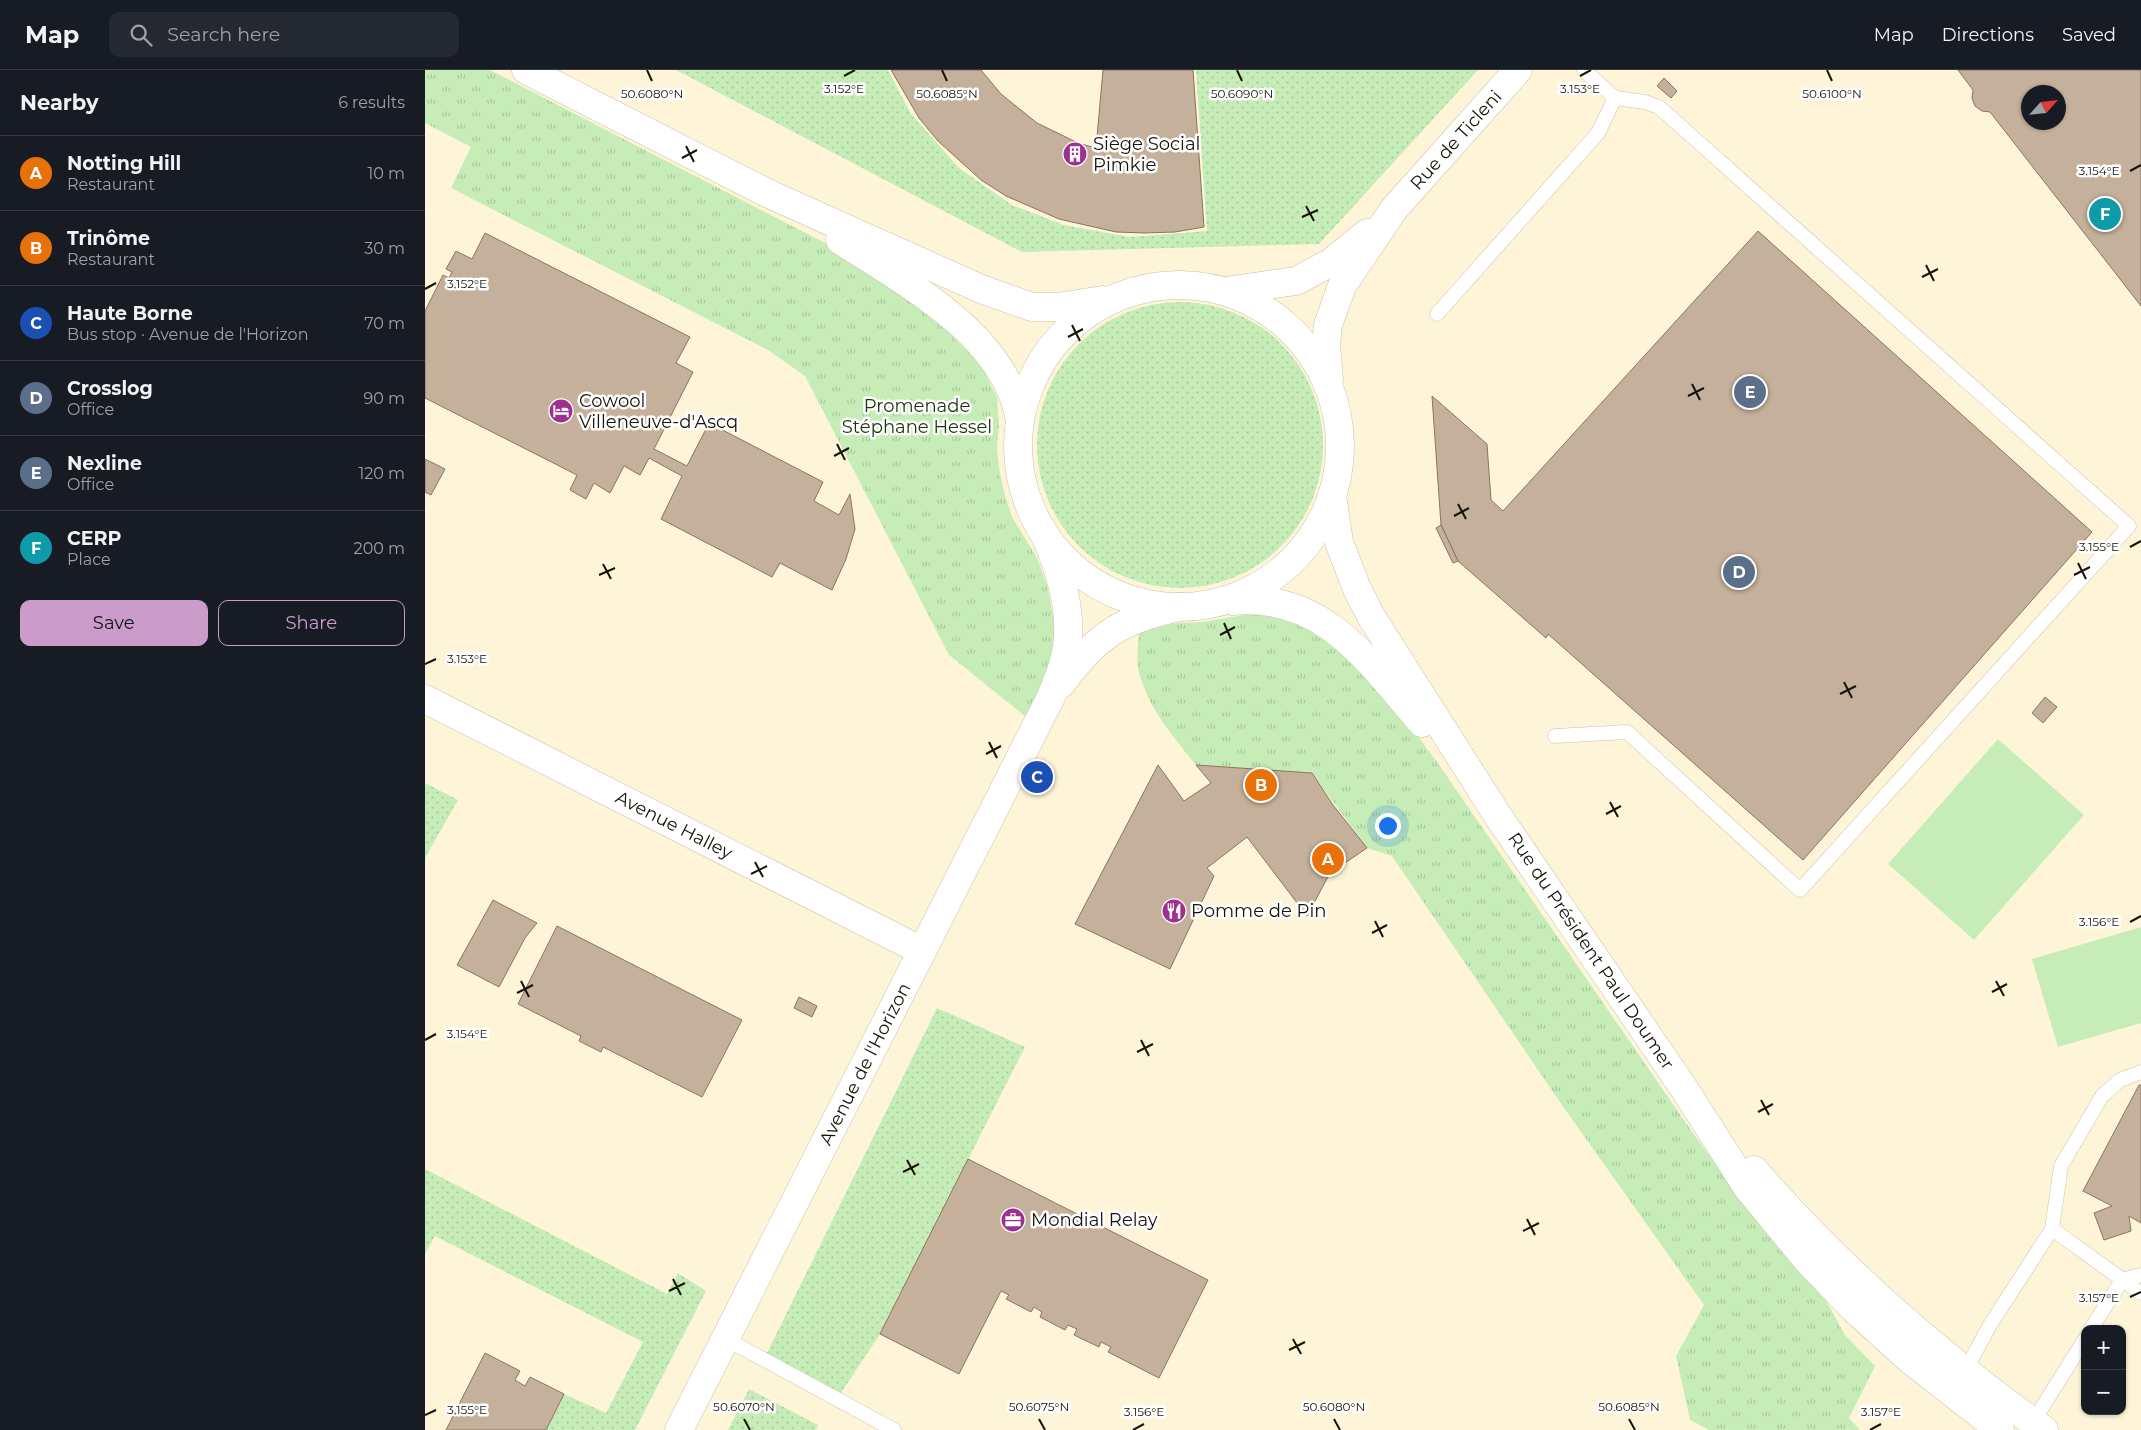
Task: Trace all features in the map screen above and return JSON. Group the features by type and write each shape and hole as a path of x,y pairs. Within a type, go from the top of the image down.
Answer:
{"main road":[{"path":"526,70 767,193 981,290 1032,306 1058,307 1081,305 1124,295"},
{"name":"Rue de Ticleni","path":"1223,292 1296,281 1312,274 1355,244 1394,209 1518,70"},
{"path":"767,193 923,294 954,318 989,354 1002,372 1012,390 1020,423"},
{"name":"Rue de Ticleni","path":"1331,393 1326,345 1328,325 1334,304 1342,286 1357,262 1394,209"},
{"path":"1173,285 1190,285 1223,292 1255,305 1283,324 1307,348 1324,377 1331,393 1338,427 1339,461 1332,495 1317,528 1307,544 1288,564 1266,581 1250,590 1216,603 1180,607 1161,606 1126,598 1093,581 1064,558 1042,529 1033,513 1021,478 1018,441 1023,406 1035,374 1054,345 1079,320 1107,302 1139,290 1173,285"},
{"name":"Rue du Président Paul Doumer","path":"1332,495 1339,542 1357,589 1391,650 1498,816 1683,1087 1747,1187 1807,1260 1853,1308 1909,1359 2000,1430"},
{"name":"Avenue de l'Horizon","path":"679,1430 1051,697 1065,659 1067,621 1063,584 1042,529"},
{"name":"Rue du Président Paul Doumer","path":"1216,603 1269,600 1291,605 1329,625 1369,662 1498,816"},
{"name":"Avenue de l'Horizon","path":"1051,697 1085,654 1107,634 1148,615 1180,607"},
{"name":"Avenue Halley","path":"425,699 922,951"},
{"name":"Rue du Président Paul Doumer","path":"1683,1087 1758,1174 1823,1243 1886,1303 1965,1371 2039,1426"}],"lane":[{"path":"1555,736 1627,732 1799,890 2129,526 1659,107 1645,102 1615,98 1584,70"},
{"path":"1437,314 1598,133 1615,98"},
{"path":"1965,1371 1990,1324 2053,1229 2061,1166 2102,1096 2120,1080 2141,1072"},
{"path":"2053,1229 2141,1294"},
{"path":"2094,1325 2122,1280 2141,1274"},
{"path":"726,1339 894,1430"},
{"path":"2039,1426 2081,1347"}],"green space":[{"name":"Promenade Stéphane Hessel","path":"425,70 490,70 858,260 945,329 975,359 985,373 997,397 999,424 997,449 1005,495 1012,517 1037,558 1047,585 1054,620 1055,633 1048,672 1025,716 949,655 805,376 768,350 451,188 471,147 425,123"},
{"path":"676,70 888,70 911,114 959,168 1012,205 1064,225 1130,237 1207,231 1196,70 1478,70 1319,244 1022,252"},
{"path":"1180,302 1208,305 1235,313 1259,326 1281,344 1299,366 1312,390 1320,417 1323,445 1320,473 1312,500 1299,524 1281,546 1259,564 1235,577 1208,585 1180,588 1152,585 1125,577 1101,564 1079,546 1061,524 1048,500 1040,473 1037,445 1040,417 1048,390 1061,366 1079,344 1101,326 1125,313 1152,305"},
{"path":"1256,613 1301,622 1342,649 1420,739 1697,1139 1737,1192 1820,1290 1845,1335 1875,1366 1849,1418 1860,1430 1709,1430 1690,1420 1676,1356 1704,1305 1564,1108 1392,856 1367,848 1312,773 1196,765 1161,720 1147,695 1137,664 1139,629 1158,624 1202,622"},
{"path":"1998,739 2084,815 1974,940 1888,864"},
{"path":"425,783 458,800 425,858"},
{"path":"2141,927 2141,1023 2058,1047 2032,959"},
{"path":"937,1008 1025,1047 880,1334 837,1399 764,1359"},
{"path":"425,1169 667,1294 678,1273 706,1291 635,1430 546,1430 564,1394 606,1413 643,1342 435,1236 425,1254"},
{"path":"749,1389 818,1425 816,1430 728,1430"}],"building":[{"name":"Siège Social Pimkie","path":"891,70 981,70 1001,94 1037,123 1078,143 1096,148 1103,70 1193,70 1204,227 1175,232 1116,232 1059,219 1006,196 981,180 938,141 919,118"},
{"path":"1958,70 2141,70 2141,306 1990,112 1982,111 1975,106 1972,98 1973,90"},
{"path":"1664,78 1677,91 1671,98 1657,86"},
{"path":"1758,231 2092,532 1803,860 1548,634 1546,638 1458,561 1441,525 1432,396 1487,444 1491,500 1503,511"},
{"name":"Cowool Villeneuve-d'Ascq","path":"485,233 690,337 676,363 693,372 654,449 687,466 709,423 823,482 814,501 839,515 850,494 855,529 846,559 832,590 780,563 772,577 661,519 682,476 649,458 640,475 624,466 610,493 594,483 586,499 570,490 577,475 425,398 425,311 443,275 449,278 452,272 446,269 456,251 472,259"},
{"path":"425,459 445,469 431,495 425,492"},
{"path":"1441,525 1458,561 1453,563 1436,528"},
{"path":"2045,697 2057,707 2043,723 2032,713"},
{"path":"1158,765 1184,801 1211,783 1196,765 1312,773 1333,805 1367,848 1330,873 1307,916 1247,837 1207,868 1214,876 1170,969 1075,924"},
{"path":"493,900 537,923 525,938 499,987 457,965"},
{"path":"557,926 742,1020 702,1097 603,1047 601,1052 579,1041 581,1036 518,1004"},
{"path":"799,997 817,1006 812,1017 794,1008"},
{"path":"2139,1085 2141,1085 2141,1223 2129,1216 2131,1231 2104,1240 2094,1213 2112,1206 2083,1191"},
{"name":"Mondial Relay","path":"968,1159 1208,1280 1159,1378 1108,1352 1111,1347 1101,1342 1099,1347 1074,1335 1077,1329 1068,1325 1065,1330 1040,1317 1042,1312 1034,1307 1031,1312 1006,1299 1009,1295 1001,1291 959,1374 880,1334"},
{"path":"485,1353 520,1371 515,1380 525,1386 530,1377 564,1394 546,1430 446,1430"}],"place":[{"name":"Siège Social Pimkie","path":"1075,154"},
{"name":"CERP","path":"2105,214"},
{"name":"Nexline","path":"1750,392"},
{"name":"Cowool Villeneuve-d'Ascq","path":"561,411"},
{"name":"Crosslog","path":"1739,572"},
{"name":"Haute Borne","path":"1037,777"},
{"name":"Trinôme","path":"1261,785"},
{"name":"Notting Hill","path":"1328,859"},
{"name":"Pomme de Pin","path":"1174,911"},
{"name":"Mondial Relay","path":"1013,1220"}]}
